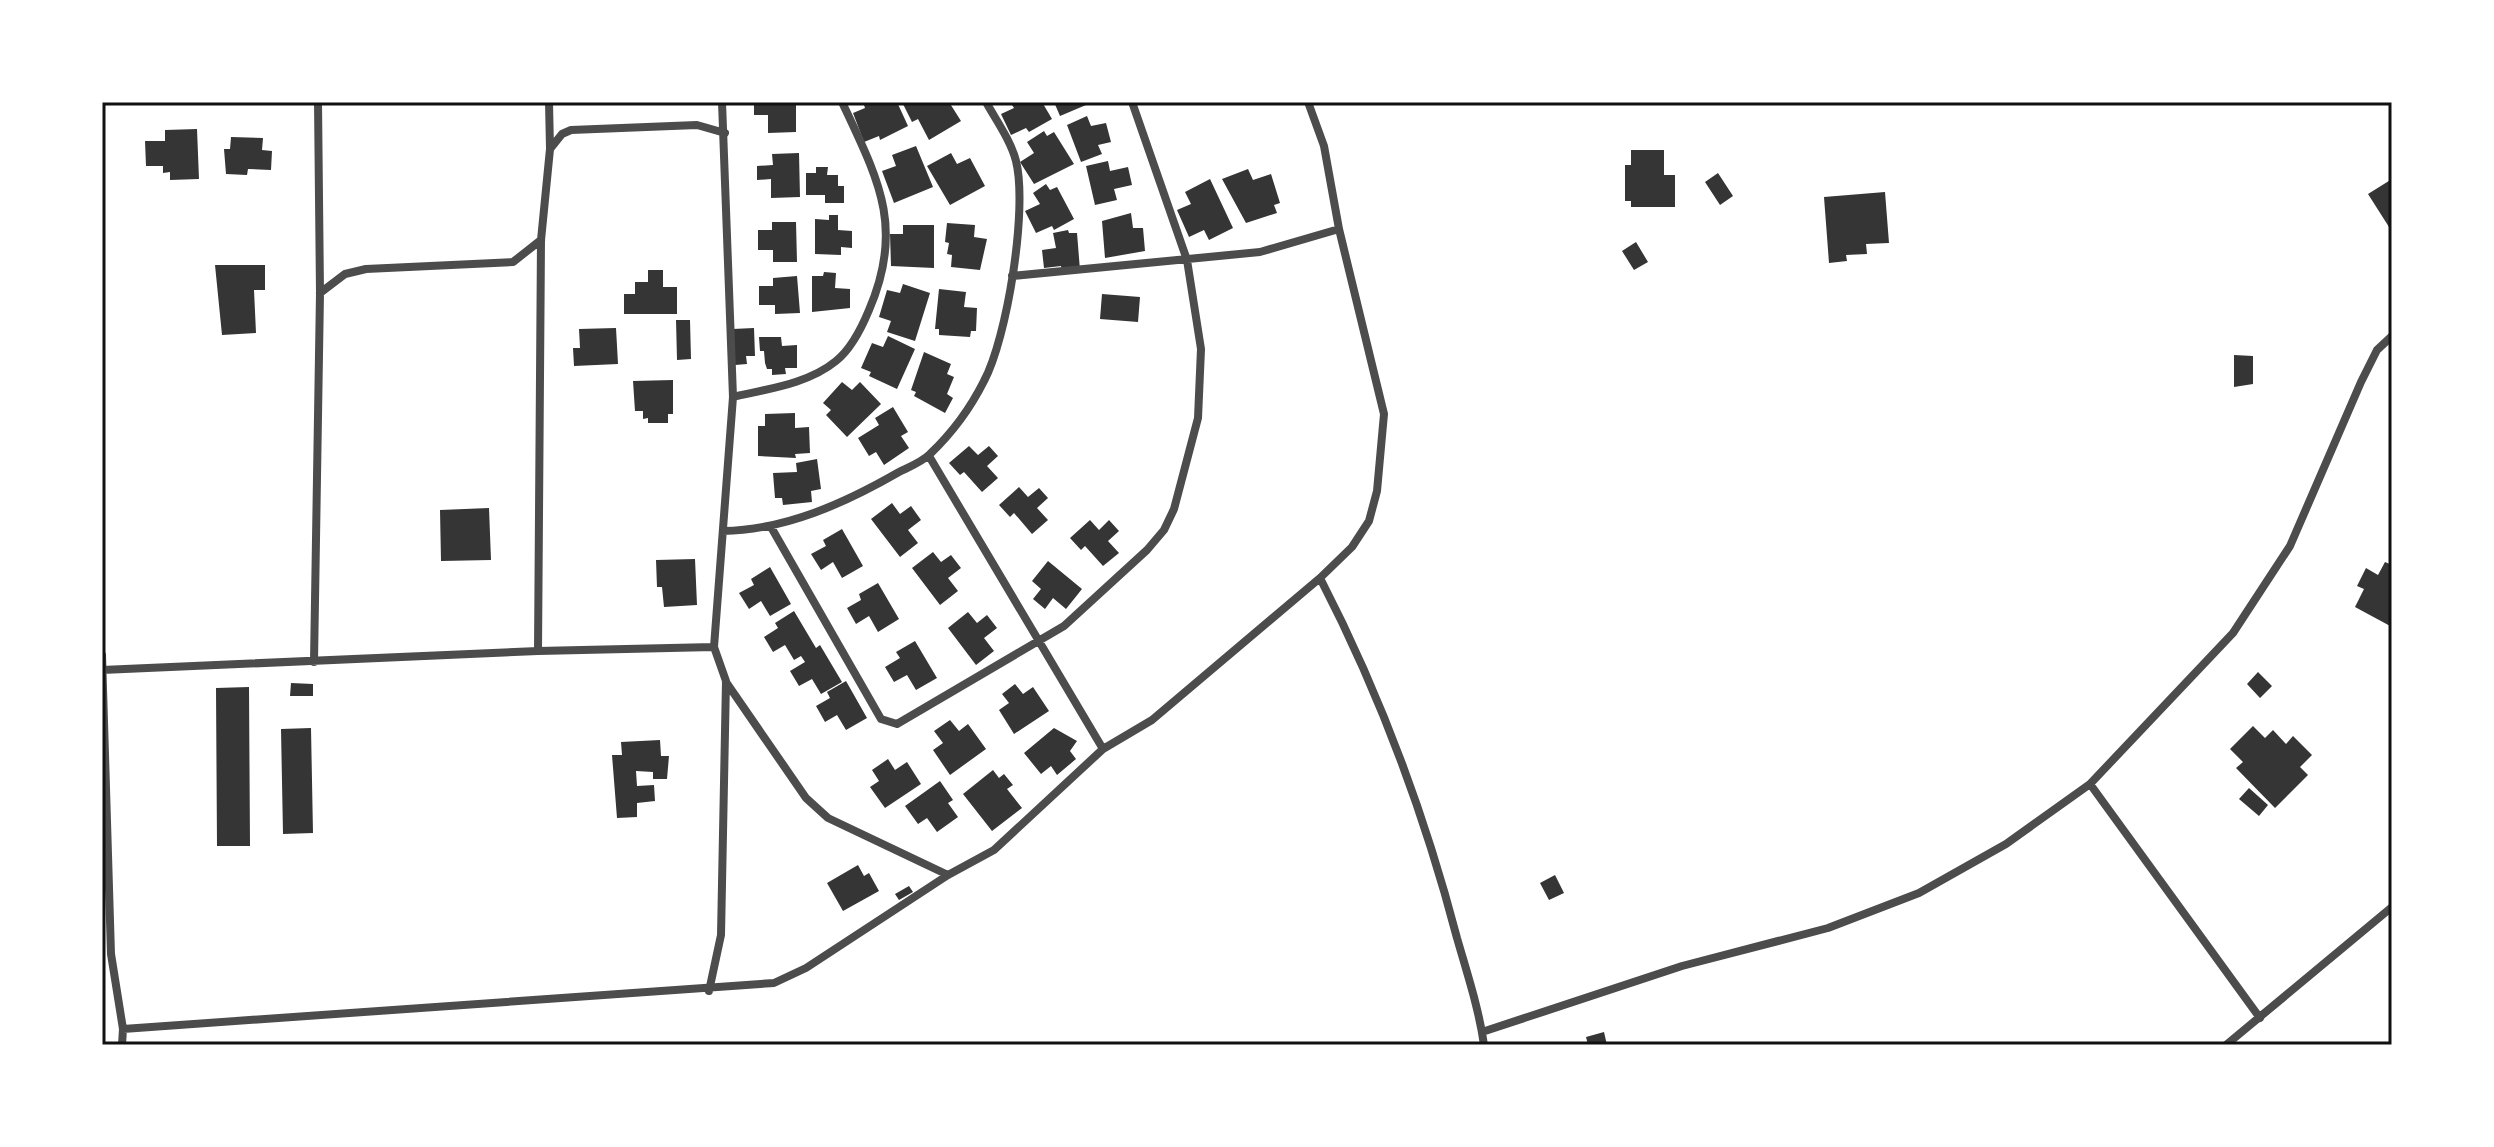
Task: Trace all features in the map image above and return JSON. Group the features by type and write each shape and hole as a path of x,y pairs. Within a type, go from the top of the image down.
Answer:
{"street":[{"path":"314,662 320,293 318,102"},
{"path":"538,651 541,240 550,149 549,102"},
{"path":"722,102 733,397 714,647 726,681 806,798 828,818 948,875"},
{"path":"733,397 805,378 837,361 861,329 884,274 883,202 873,168 842,102"},
{"path":"723,531 771,527 849,498 929,456 970,406 986,378 1012,276 1020,186 1016,159 986,102"},
{"path":"771,527 881,719 889,724 897,724 1064,626 1147,550 1164,530 1174,509 1198,418 1202,386 1201,349 1187,260 1132,102"},
{"path":"123,1029 709,991 774,983 790,977 948,875 978,860 1008,838 1103,749 1152,720 1320,578 1352,547 1369,521 1377,491 1384,437 1381,391 1339,229 1327,158 1308,102"},
{"path":"550,149 562,134 571,130 697,125 725,133"},
{"path":"1012,276 1260,252 1339,229"},
{"path":"320,293 345,274 366,269 513,262 541,240"},
{"path":"1482,1032 1682,966 1828,928 1919,893 2006,844 2090,784 2233,633 2290,546 2361,382 2377,350 2391,336"},
{"path":"929,456 1103,749"},
{"path":"1320,578 1359,654 1403,761 1435,852 1484,1045"},
{"path":"102,670 538,651 714,647"},
{"path":"102,655 111,954 123,1029 122,1045"},
{"path":"709,991 721,935 726,681"},
{"path":"2090,784 2260,1018"},
{"path":"2226,1045 2388,918 2392,907"}],"building":[{"path":"754,102 796,102 796,132 768,133 768,115 754,115"},
{"path":"863,102 897,102 908,126 880,140 879,136 864,142 853,113 865,108"},
{"path":"949,102 961,121 929,140 918,119 912,122 903,104"},
{"path":"1010,102 1042,102 1052,119 1029,132 1026,128 1011,135 1001,114 1014,108"},
{"path":"1054,102 1085,102 1086,105 1060,116"},
{"path":"1087,116 1091,126 1106,123 1111,142 1098,145 1102,154 1081,162 1067,125"},
{"path":"197,129 199,179 170,180 170,172 163,173 163,166 146,166 145,141 165,141 165,130"},
{"path":"1044,131 1047,136 1054,132 1074,164 1034,184 1020,162 1034,153 1027,142"},
{"path":"231,137 263,138 262,150 272,151 271,170 248,169 247,175 226,174 224,149 230,149"},
{"path":"916,146 933,187 894,203 882,171 896,166 892,155"},
{"path":"1631,150 1664,150 1664,175 1675,175 1675,207 1631,207 1631,201 1625,201 1625,165 1631,165"},
{"path":"799,153 800,197 771,198 771,179 757,180 757,166 773,165 772,154"},
{"path":"951,153 957,164 970,158 985,186 950,205 927,166"},
{"path":"1108,161 1110,171 1128,167 1132,185 1114,189 1117,200 1095,205 1086,166"},
{"path":"816,167 828,167 827,175 838,175 838,186 844,186 844,203 825,203 825,195 806,195 806,173 816,173"},
{"path":"1248,169 1253,180 1271,174 1280,203 1274,205 1277,213 1246,223 1222,179"},
{"path":"1718,173 1733,196 1720,205 1705,182"},
{"path":"1210,179 1233,228 1209,240 1204,230 1189,237 1177,210 1191,204 1185,192"},
{"path":"2392,179 2392,225 2389,227 2368,194"},
{"path":"1046,184 1050,190 1057,187 1074,219 1054,230 1052,226 1036,233 1025,211 1040,204 1033,193"},
{"path":"1885,192 1889,243 1866,244 1867,254 1846,255 1847,261 1829,263 1824,197"},
{"path":"1131,213 1133,228 1143,228 1145,251 1105,258 1102,221"},
{"path":"829,215 838,215 838,230 852,231 852,248 841,247 841,255 815,254 815,219 829,220"},
{"path":"772,222 796,222 797,262 773,262 773,250 758,250 758,230 772,230"},
{"path":"947,223 975,225 974,237 987,239 980,270 951,267 952,255 947,254 949,243 945,242"},
{"path":"903,225 934,225 934,268 891,266 890,234 903,234"},
{"path":"1068,230 1069,233 1077,233 1080,270 1062,272 1061,266 1044,268 1042,250 1056,248 1053,233"},
{"path":"1636,242 1648,262 1634,270 1622,251"},
{"path":"215,265 265,265 265,290 254,290 256,333 222,335"},
{"path":"648,270 663,270 663,287 677,287 677,314 624,314 624,294 635,294 635,282 648,282"},
{"path":"824,272 836,273 835,288 850,289 850,308 812,312 812,276 823,276"},
{"path":"797,276 800,313 775,314 775,305 759,305 759,286 773,286 773,278"},
{"path":"903,284 930,293 915,341 887,332 891,321 879,317 887,290 900,293"},
{"path":"939,289 966,292 964,307 977,308 976,331 971,331 970,337 939,335 939,329 935,329"},
{"path":"1102,294 1140,297 1138,322 1100,319"},
{"path":"676,320 690,320 691,359 677,360"},
{"path":"616,328 618,364 574,366 573,348 580,348 579,329"},
{"path":"754,328 755,356 746,356 747,364 735,365 733,329"},
{"path":"888,336 915,349 897,389 869,376 871,372 861,368 872,343 883,347"},
{"path":"759,337 781,337 782,346 797,345 797,368 785,368 786,374 772,375 772,369 767,369 765,363 764,351 760,351"},
{"path":"924,352 951,364 947,374 954,377 947,394 953,398 945,413 914,396 916,392 911,390"},
{"path":"2234,355 2253,356 2253,384 2234,387"},
{"path":"673,380 673,414 668,414 668,423 648,423 648,418 643,419 643,411 635,411 633,381"},
{"path":"842,382 852,390 860,382 881,404 847,437 826,415 831,410 823,403"},
{"path":"893,407 908,432 901,436 909,448 884,465 876,452 869,456 858,438 879,425 875,418"},
{"path":"795,413 795,428 809,427 810,453 795,454 796,458 758,456 758,426 765,426 765,414"},
{"path":"969,446 978,455 989,446 998,456 987,466 998,478 982,492 964,472 960,475 949,463"},
{"path":"817,459 821,489 811,491 812,502 783,505 782,498 775,498 773,473 797,472 796,463"},
{"path":"1019,487 1028,497 1039,488 1048,498 1037,508 1048,520 1032,534 1014,513 1010,517 999,505"},
{"path":"892,503 900,514 911,506 921,520 908,530 918,543 900,557 871,519"},
{"path":"489,508 491,560 441,561 440,510"},
{"path":"1090,520 1099,530 1109,520 1119,531 1108,541 1119,553 1103,566 1085,546 1081,550 1070,538"},
{"path":"842,529 863,566 842,578 833,562 821,570 811,554 826,546 823,540"},
{"path":"933,552 941,562 951,555 961,568 948,578 958,591 940,605 912,568"},
{"path":"695,559 697,605 664,607 662,587 657,587 656,560"},
{"path":"1048,561 1082,589 1066,609 1053,598 1045,609 1033,599 1041,589 1032,581"},
{"path":"2385,562 2392,565 2392,627 2355,607 2364,589 2357,586 2366,568 2378,575"},
{"path":"770,567 791,604 770,616 761,601 749,609 739,593 754,585 751,579"},
{"path":"878,583 899,619 878,632 869,616 856,624 847,608 861,600 859,594"},
{"path":"794,611 816,648 820,645 842,682 821,694 812,679 799,686 790,671 805,662 801,656 794,660 785,645 773,652 764,637 778,628 775,623"},
{"path":"968,612 977,623 987,615 997,628 984,638 994,651 976,665 948,628"},
{"path":"915,641 937,678 916,690 907,675 894,682 885,667 900,658 896,652"},
{"path":"2258,672 2272,686 2260,698 2247,684"},
{"path":"846,681 867,718 846,730 837,715 825,722 816,706 830,698 827,692"},
{"path":"291,683 313,684 313,696 290,696"},
{"path":"1015,684 1023,694 1033,687 1049,711 1014,734 999,710 1009,703 1002,694"},
{"path":"249,687 250,846 217,846 216,688"},
{"path":"950,720 959,731 968,724 986,749 950,775 933,750 943,743 934,731"},
{"path":"2253,726 2265,738 2273,730 2286,744 2293,736 2312,755 2300,767 2308,775 2275,808 2236,768 2243,762 2230,749"},
{"path":"311,728 313,833 283,834 281,729"},
{"path":"1054,728 1077,741 1070,751 1076,759 1057,775 1051,766 1041,774 1024,753"},
{"path":"660,740 661,756 669,756 667,779 653,779 653,772 636,771 637,786 654,785 655,801 637,803 637,817 617,818 612,755 622,755 621,742"},
{"path":"888,759 895,770 907,762 921,784 885,808 870,787 879,781 872,770"},
{"path":"993,770 999,778 1004,774 1013,785 1007,789 1022,808 992,831 963,794"},
{"path":"940,781 953,800 948,803 958,817 937,832 927,818 918,824 905,806"},
{"path":"2249,788 2268,805 2259,816 2239,799"},
{"path":"858,865 864,876 869,873 879,891 843,911 827,883"},
{"path":"1555,875 1564,893 1549,900 1540,883"},
{"path":"909,886 913,892 899,900 895,894"},
{"path":"1604,1032 1607,1045 1588,1045 1586,1037"}]}
